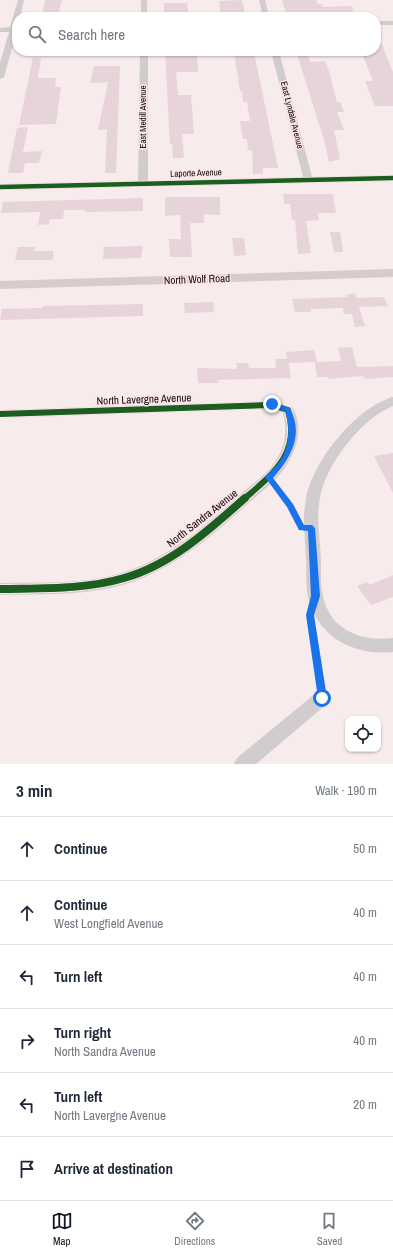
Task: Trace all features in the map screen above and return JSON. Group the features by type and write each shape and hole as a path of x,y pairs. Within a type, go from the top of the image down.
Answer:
{"main road":[{"name":"North Wolf Road","path":"0,285 393,273"}],"street":[{"path":"19,12 21,0"},
{"path":"144,0 144,12"},
{"path":"262,0 265,12"},
{"path":"381,23 393,23"},
{"path":"0,30 12,30"},
{"path":"0,77 12,39"},
{"name":"East Medill Avenue","path":"143,184 144,56"},
{"name":"East Lyndale Avenue","path":"276,56 308,179"},
{"name":"Laporte Avenue","path":"0,187 393,178"},
{"path":"388,402 368,414 344,439 329,462 314,490 310,510 316,596 322,615 336,633 357,643 382,647 393,645"},
{"name":"North Lavergne Avenue","path":"0,414 272,404 288,410"},
{"name":"North Sandra Avenue","path":"0,589 84,586 125,578 158,564 187,545 269,477 284,461 291,444 292,420 288,410"},
{"path":"243,764 322,698"}],"path":[{"path":"269,477 290,506 302,528 312,528"},
{"path":"316,596 310,615 322,698"}],"building":[{"path":"45,0 62,0 59,12 43,12"},
{"path":"242,0 245,12 220,12 219,1"},
{"path":"282,0 316,0 318,4 322,4 323,7 352,6 353,12 286,12"},
{"path":"164,3 187,3 188,12 164,12"},
{"path":"381,42 393,72 393,106 375,106 365,81 373,81 363,56 381,56"},
{"path":"165,56 197,56 198,72 176,72 178,95 191,95 194,134 182,134 184,158 173,158 172,144 170,144"},
{"path":"235,56 255,56 278,168 263,168 263,174 253,174 252,150 248,150 247,139 243,139 240,121 250,121 247,102 243,102 242,91 240,91"},
{"path":"298,56 308,56 310,62 325,61 337,102 340,102 344,112 337,112 344,130 334,130 340,159 329,162 324,140"},
{"path":"33,57 41,59 38,78 56,78 55,87 61,87 56,124 19,125"},
{"path":"94,66 120,66 116,173 105,173 107,129 98,130 108,82 90,83"},
{"path":"28,127 23,152 42,151 39,163 25,163 23,173 8,173 17,128"},
{"path":"283,194 333,194 336,213 318,213 319,220 306,221 311,253 298,254 295,220 292,220 290,204 284,204"},
{"path":"165,197 220,197 220,215 204,214 204,223 190,223 192,257 170,257 169,239 181,239 180,215 165,216"},
{"path":"143,198 143,211 85,212 85,210 64,210 63,219 50,219 49,224 38,225 40,212 1,213 3,202"},
{"path":"330,232 340,232 343,252 334,252"},
{"path":"232,238 244,238 246,255 234,256"},
{"path":"143,246 141,258 103,259 104,247"},
{"path":"18,247 35,247 34,251 53,251 53,260 15,260"},
{"path":"355,293 356,298 384,297 388,306 359,307 365,326 355,327 352,314 344,314 343,308 310,309 311,312 295,312 292,299 347,297 346,295"},
{"path":"213,302 214,312 185,313 184,303"},
{"path":"143,304 143,316 0,320 2,309 42,308 43,306"},
{"path":"352,347 357,367 393,366 393,377 364,379 363,376 328,379 328,377 317,377 315,362 289,363 291,378 218,380 219,383 198,383 197,368 237,369 236,363 248,363 249,368 276,368 275,359 287,359 286,352 314,350 317,362 341,361 338,348"},
{"path":"393,453 393,493 374,456"},
{"path":"393,575 393,597 371,605 357,586 367,582 370,585"}],"cycle path":[{"path":"0,187 393,178"},
{"path":"0,414 272,405 288,410 292,427 290,444 287,452 279,467 273,474 203,534 164,561 125,578 94,585 62,588 0,589"}],"route":[{"path":"272,404 288,410 292,420 291,444 284,461 274,474 269,477 290,506 302,528 312,528 316,596 310,615 322,698"}]}
